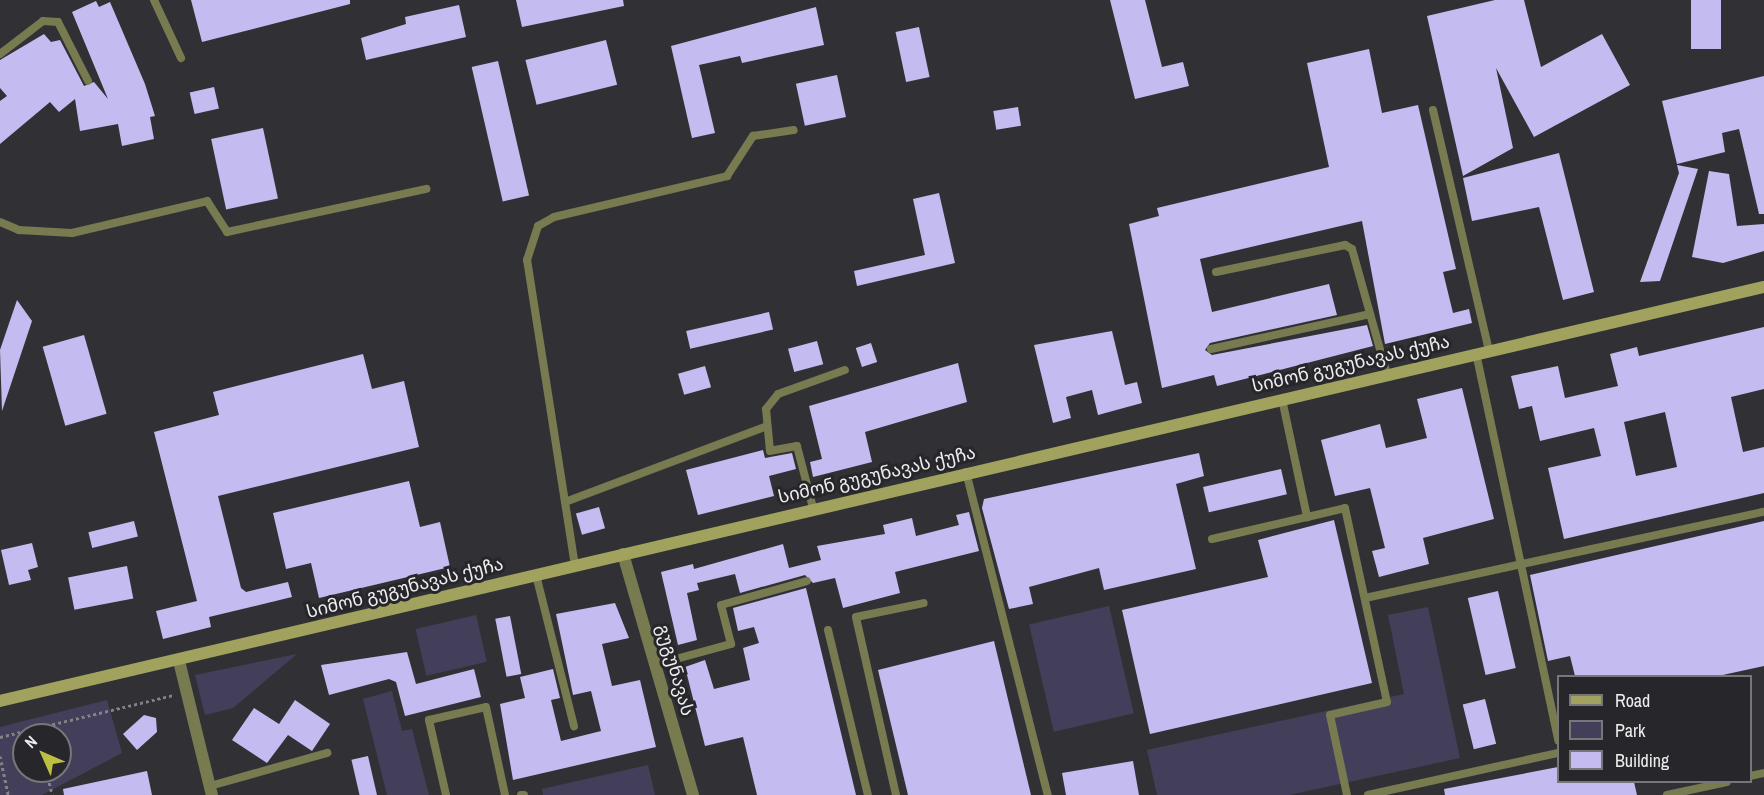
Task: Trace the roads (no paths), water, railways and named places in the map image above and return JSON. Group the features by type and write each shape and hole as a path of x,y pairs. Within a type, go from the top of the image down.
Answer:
{"main road":[{"name":"სიმონ გუგუნავას ქუჩა","path":"0,701 179,661 966,472 1764,287"}],"street":[{"name":"გუგუნავას","path":"623,554 693,795"},
{"path":"179,661 211,791"}],"lane":[{"path":"154,0 181,58"},
{"path":"0,54 43,21 58,22 88,81"},
{"path":"1433,110 1489,350"},
{"path":"575,566 527,260 538,226 554,217 727,176 753,136 794,130"},
{"path":"0,222 19,230 72,233 207,201 227,232 426,189"},
{"path":"1216,272 1345,245 1356,257 1387,374"},
{"path":"1211,349 1370,314"},
{"path":"1476,353 1557,735"},
{"path":"813,508 797,446 770,451 765,427 766,409 778,394 844,370"},
{"path":"1282,399 1307,517"},
{"path":"565,502 765,427"},
{"path":"966,472 1048,795"},
{"path":"1212,538 1345,508 1387,702 1330,715 1347,795"},
{"path":"1365,598 1764,512"},
{"path":"536,575 574,726"},
{"path":"654,665 731,644 720,605 807,581"},
{"path":"896,795 856,617 924,603"},
{"path":"828,630 868,795"},
{"path":"446,795 429,720 486,707 506,795"},
{"path":"211,791 327,753"},
{"path":"1368,795 1557,753"},
{"path":"1667,795 1722,783"}]}
